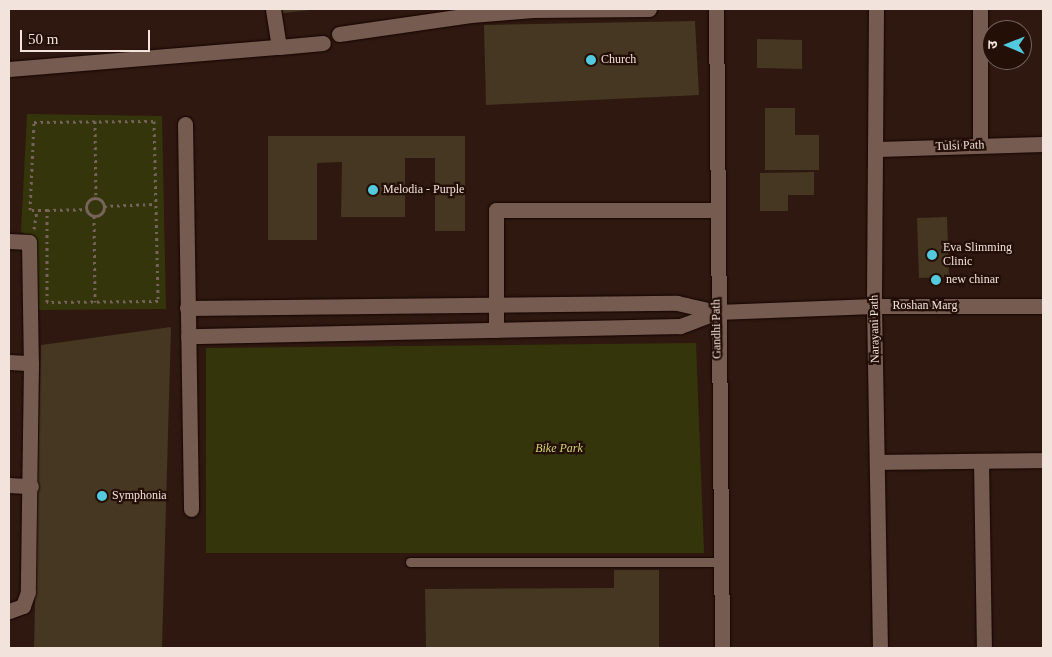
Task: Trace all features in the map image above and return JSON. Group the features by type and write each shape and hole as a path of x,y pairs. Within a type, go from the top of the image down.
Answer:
{"street":[{"path":"273,9 279,46"},
{"path":"340,34 479,14 649,9"},
{"name":"Gandhi Path","path":"716,9 717,312 722,648"},
{"name":"Narayani Path","path":"876,9 877,149 874,306 880,648"},
{"path":"980,9 980,144"},
{"path":"9,69 323,43"},
{"path":"185,124 191,509"},
{"name":"Tulsi Path","path":"877,149 980,144 1043,144"},
{"path":"496,330 496,210 717,210"},
{"path":"9,241 29,242 31,363 31,486 28,592 23,606 9,611"},
{"path":"188,308 677,303 717,312"},
{"name":"Roshan Marg","path":"717,312 874,306 1043,306"},
{"path":"188,336 680,326 717,312"},
{"path":"9,362 31,363"},
{"path":"878,462 1043,460"},
{"path":"981,461 984,648"},
{"path":"9,485 31,486"}],"lane":[{"path":"410,562 720,562"}],"path":[{"path":"47,210 47,302 95,302 158,301 154,121 34,122 30,210 86,209 94,216 95,302"},
{"path":"95,122 96,198 104,206 156,204"},
{"path":"86,209 88,201 96,198"},
{"path":"94,216 100,214 104,206"}],"green space":[{"path":"27,114 162,116 166,309 39,310 37,239 21,232"},
{"name":"Bike Park","path":"696,343 704,553 206,553 206,348"}],"building":[{"path":"282,9 311,9 311,10 283,13"},
{"name":"Church","path":"695,21 699,95 486,105 484,25"},
{"path":"757,39 802,40 802,69 757,68"},
{"path":"765,108 795,108 795,135 819,135 819,170 765,170"},
{"name":"Melodia - Purple","path":"268,136 465,136 465,231 435,231 435,158 405,158 405,217 341,217 342,162 317,163 317,240 268,240"},
{"path":"814,172 814,195 788,195 788,211 760,211 760,173"},
{"path":"947,217 949,277 919,278 917,218"},
{"name":"Symphonia","path":"171,327 162,648 34,648 41,345"},
{"path":"614,570 659,570 659,648 426,648 425,589 614,588"}],"place":[{"name":"Church","path":"591,60"},
{"name":"Melodia - Purple","path":"373,190"},
{"name":"Eva Slimming Clinic","path":"932,255"},
{"name":"new chinar","path":"936,280"},
{"name":"Symphonia","path":"102,496"}]}
